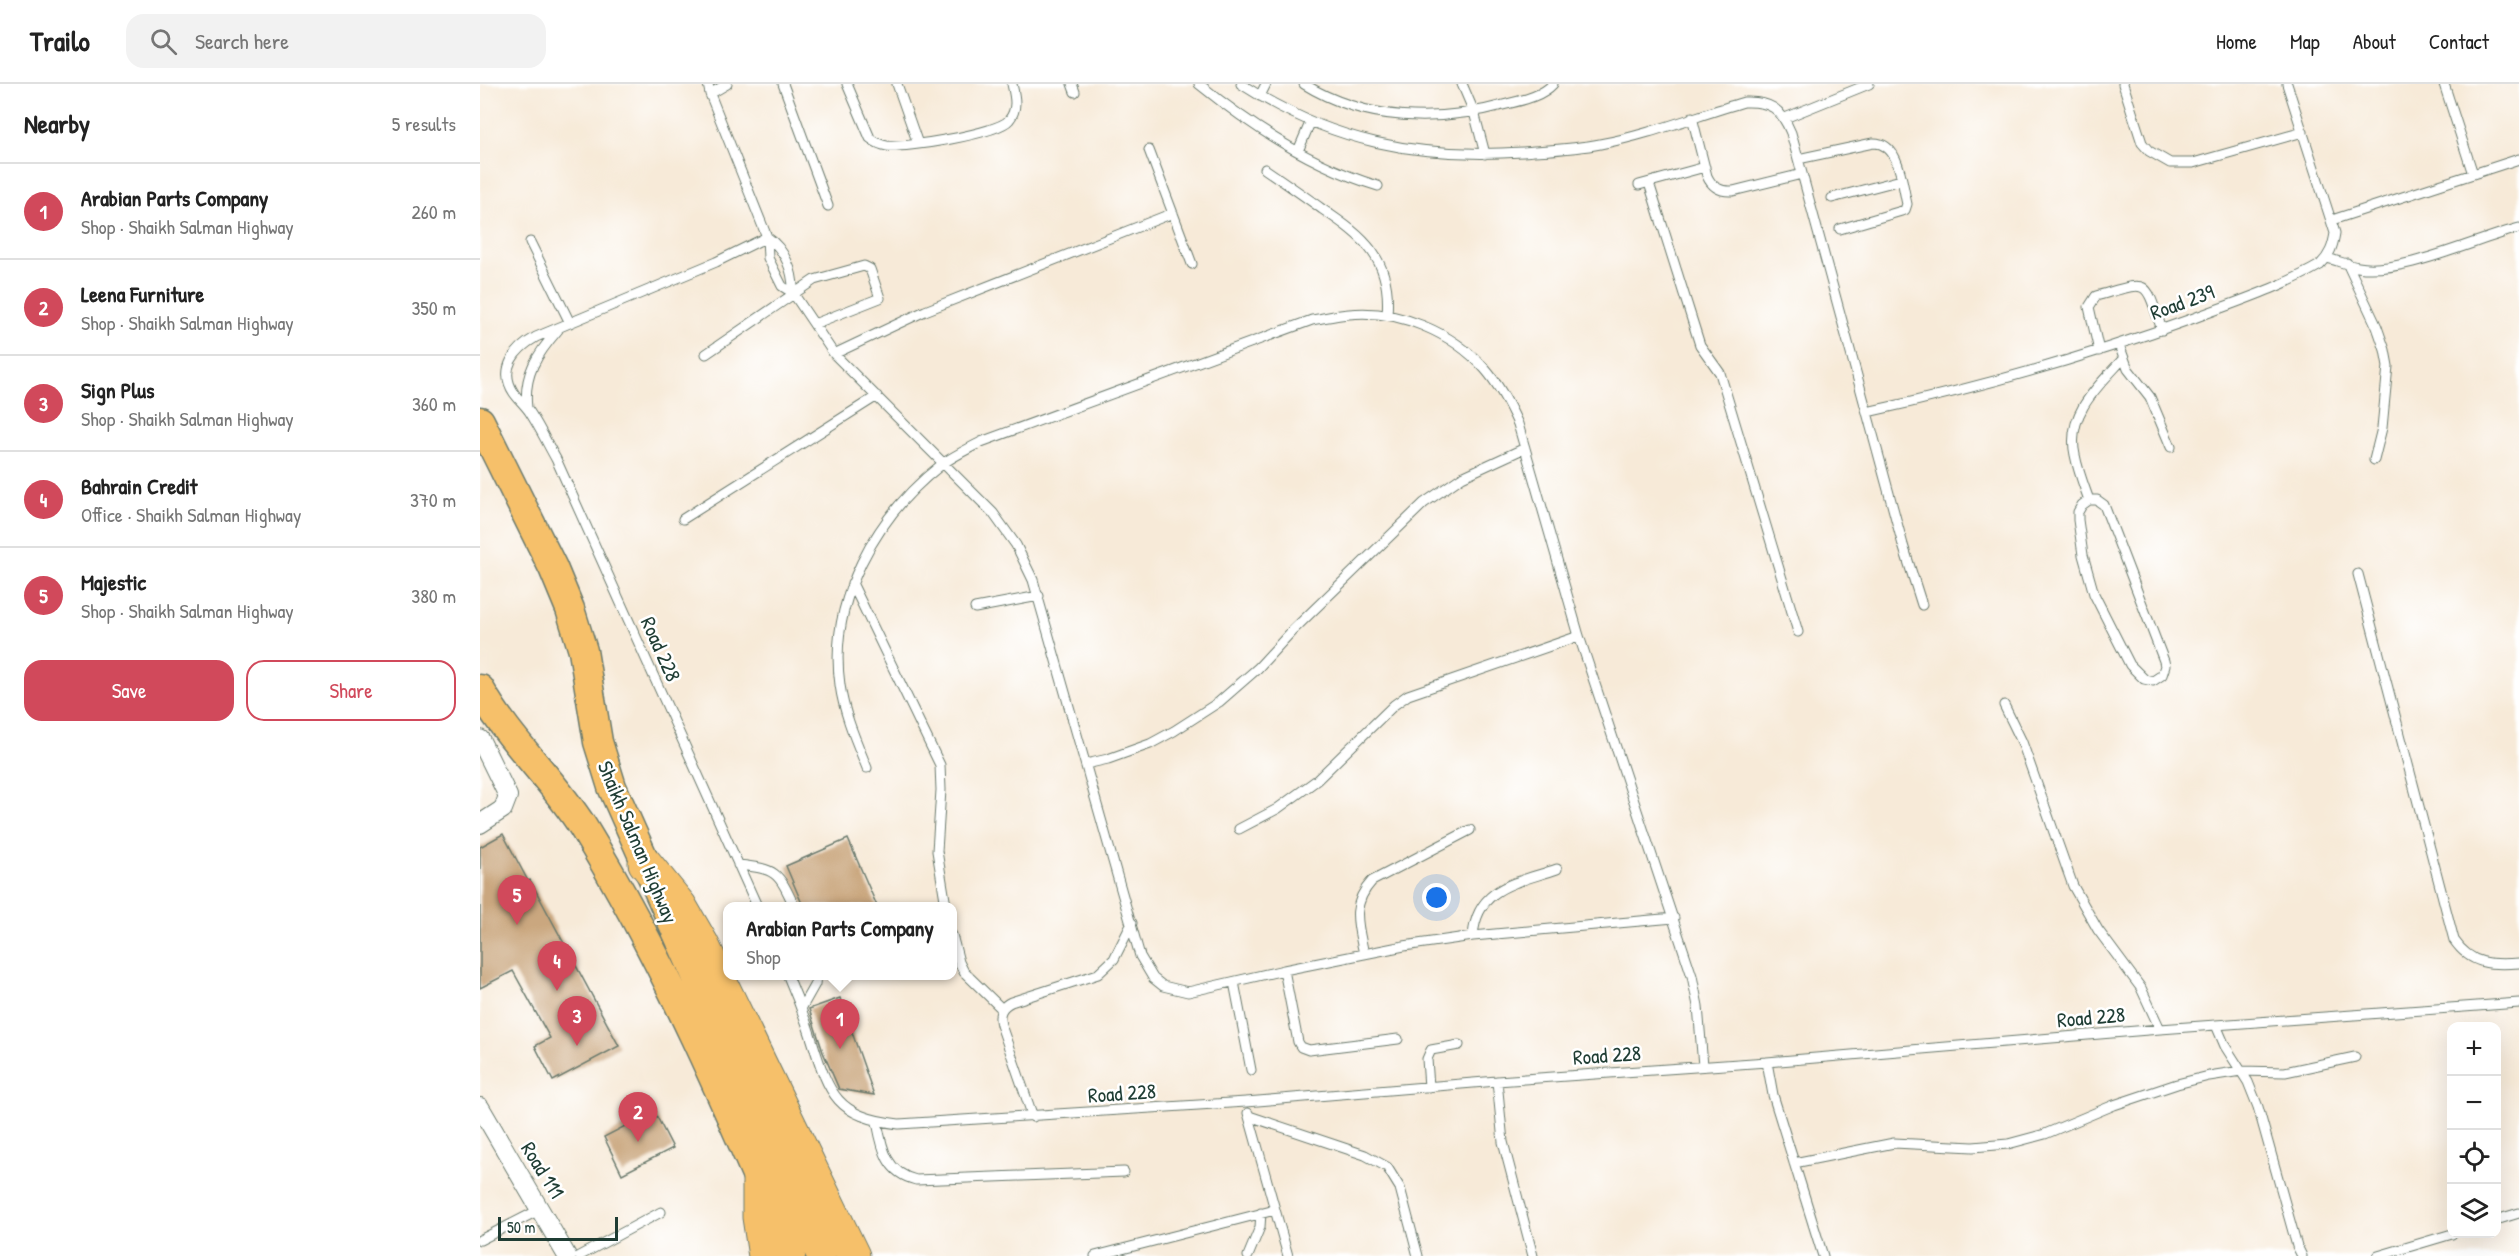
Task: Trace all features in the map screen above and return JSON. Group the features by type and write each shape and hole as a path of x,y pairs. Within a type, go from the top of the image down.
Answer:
{"highway":[{"path":"645,863 680,906 699,937 853,1256"},
{"path":"759,1178 759,1217 765,1256"}],"main road":[{"name":"Shaikh Salman Highway","path":"480,421 553,568 570,609 583,651 593,719 604,765 645,863 821,1256"},
{"name":"Shaikh Salman Highway","path":"480,689 517,745 565,801 596,850 680,1007 759,1178 790,1256"}],"street":[{"path":"480,739 508,796 503,810 480,824"},
{"name":"Road 111","path":"480,1107 567,1256"}],"lane":[{"path":"700,84 709,89 767,237 766,251 771,265 782,286 793,293 834,354 967,485 993,513 1016,545 1039,596 1145,968 1163,986 1188,992 1364,954 1473,936 1674,918"},
{"path":"709,89 727,84"},
{"path":"783,84 828,206"},
{"path":"847,84 870,138 885,146 918,144 1000,127 1013,114 1015,105 1012,84"},
{"path":"897,84 918,144"},
{"path":"1199,84 1243,117 1298,151 1332,170 1378,186"},
{"path":"1241,84 1310,123 1392,147 1448,154 1485,154 1599,144 1744,102 1760,101 1774,107 1785,118 1798,159 1903,545 1922,605"},
{"path":"1260,96 1266,84"},
{"path":"1304,84 1335,100 1378,113 1421,116 1474,112 1543,93 1552,84"},
{"path":"1462,84 1474,112 1485,154"},
{"path":"1785,118 1869,84"},
{"path":"2123,84 2142,142 2149,152 2170,163 2193,163 2303,132"},
{"path":"2287,84 2335,233 2333,246 2327,258 2360,267 2388,266 2415,261 2519,228"},
{"path":"2444,84 2473,174"},
{"path":"1692,117 1705,167 1712,184 1727,192 1802,174"},
{"path":"1298,151 1310,123"},
{"path":"1798,159 1878,143 1891,150 1907,204 1903,212 1840,229"},
{"path":"1149,150 1192,264"},
{"path":"2332,220 2519,159"},
{"path":"1639,185 1705,167"},
{"path":"1265,169 1349,227 1370,247 1378,259 1387,286 1387,315"},
{"path":"1832,198 1901,180"},
{"path":"1649,183 1700,345 1720,373 1798,632"},
{"path":"834,354 925,310 1173,213"},
{"path":"767,237 779,247 786,258 794,279 793,293"},
{"name":"Road 228","path":"755,902 556,459 527,408 512,391 508,379 508,367 512,356 528,342 731,256 767,237"},
{"path":"530,242 570,323"},
{"name":"Road 239","path":"1867,412 1945,395 2119,345 2301,274 2320,265 2327,258"},
{"path":"2347,263 2377,327 2388,366 2382,428 2374,460"},
{"path":"706,354 814,280 864,266 870,269 880,298 814,324"},
{"path":"2099,351 2089,307 2096,296 2136,285 2144,287 2150,294 2162,330"},
{"path":"867,768 848,719 840,685 838,651 842,616 852,583 867,552 886,523 911,491 943,463 981,442 1312,320 1350,314 1387,315 1423,325 1456,343 1484,368 1506,398 1518,424 1579,636 1674,918 1696,996 1703,1066"},
{"path":"527,408 525,396 528,372 540,351 560,328"},
{"path":"2119,345 2123,359 2134,378 2150,397 2171,447"},
{"path":"2089,500 2075,455 2075,428 2084,404 2123,359"},
{"path":"683,519 877,396"},
{"path":"1086,764 1150,744 1182,727 1219,702 1258,668 1292,631 1424,503 1462,477 1525,448"},
{"path":"2089,500 2097,500 2104,505 2164,661 2162,675 2153,681 2144,679 2130,665 2094,594 2083,555 2078,520 2078,512 2089,500"},
{"path":"2358,574 2454,940 2467,956 2483,963 2519,963"},
{"path":"852,583 940,765 941,790 937,851 945,902"},
{"path":"975,608 1039,596"},
{"path":"1239,829 1277,809 1317,780 1408,695 1579,636"},
{"path":"2004,705 2022,742 2073,886 2098,930 2141,988 2160,1029"},
{"path":"1364,954 1357,914 1360,894 1372,881 1470,830"},
{"path":"738,865 766,868 772,872 781,880 792,902"},
{"path":"1473,936 1474,919 1482,904 1494,892 1557,868"},
{"path":"1033,1117 1001,1025 1002,1009 1011,1002 1098,974 1114,959 1132,924"},
{"path":"957,954 964,972 1002,1009"},
{"path":"1284,970 1298,1042 1301,1047 1309,1050 1398,1039"},
{"name":"Road 228","path":"790,980 802,1007 823,1077 830,1090 851,1111 877,1122 920,1123 1246,1102 2160,1029 2519,1004"},
{"path":"802,1007 815,980"},
{"path":"1234,982 1251,1070"},
{"path":"2216,1025 2258,1107 2297,1246 2302,1256"},
{"path":"1429,1087 1427,1059 1431,1050 1459,1045"},
{"path":"1794,1163 1894,1143 1972,1147 2008,1144 2044,1134 2114,1105 2177,1084 2241,1071 2285,1072 2355,1057"},
{"path":"1767,1062 1773,1095 1823,1256"},
{"path":"1497,1081 1503,1142 1533,1256"},
{"path":"1246,1102 1288,1256"},
{"path":"1249,1116 1365,1155 1387,1167 1400,1188 1418,1256"},
{"path":"877,1122 882,1148 891,1166 906,1178 915,1180 1124,1172"},
{"path":"480,1240 541,1209"},
{"path":"1095,1256 1275,1210"},
{"path":"579,1256 661,1212"},
{"path":"1248,1256 1260,1227 1261,1213"},
{"path":"2501,1218 2519,1213"},
{"path":"2378,1256 2447,1235"}],"building":[{"path":"503,834 619,1046 553,1081 535,1046 550,1038 513,971 480,988 480,847"},
{"path":"848,839 875,902 801,902 786,866"},
{"path":"840,998 874,1095 839,1089 823,1052 809,1009"},
{"path":"654,1111 673,1148 622,1174 604,1137"}],"place":[{"name":"Majestic","path":"517,925"},
{"name":"Bahrain Credit","path":"557,991"},
{"name":"Sign Plus","path":"577,1046"},
{"name":"Arabian Parts Company","path":"840,1049"},
{"name":"Leena Furniture","path":"638,1142"}]}
